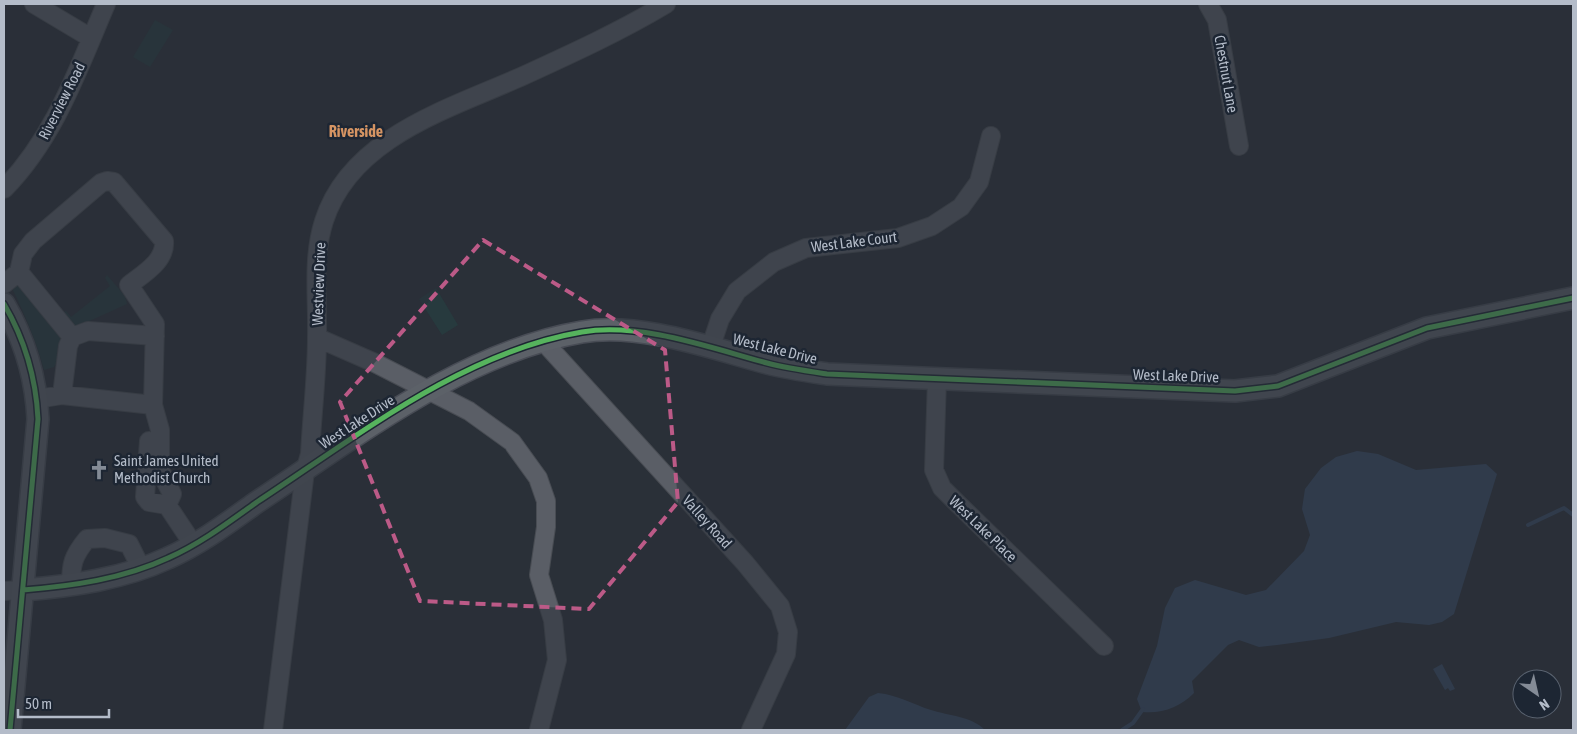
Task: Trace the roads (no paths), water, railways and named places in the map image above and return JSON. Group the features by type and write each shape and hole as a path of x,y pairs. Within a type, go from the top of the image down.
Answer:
{"main road":[{"name":"West Lake Drive","path":"13,590 71,585 141,568 168,558 193,544 428,391 480,364 543,341 583,331 624,331 662,335 711,346 768,363 827,374 1235,391 1278,386 1426,328 1573,298"},
{"path":"4,304 20,334 29,360 37,399 37,440 13,590 10,730"}],"street":[{"path":"34,4 91,38"},
{"name":"Riverview Road","path":"4,189 33,155 51,128 73,83 106,4"},
{"name":"Westview Drive","path":"273,730 305,471 310,454 318,338 318,246 324,221 338,188 354,168 402,132 622,30 666,4"},
{"name":"Chestnut Lane","path":"1208,4 1217,20 1239,146"},
{"name":"West Lake Court","path":"711,346 720,319 737,291 774,262 806,248 898,238 932,226 961,207 978,182 991,136"},
{"path":"4,284 19,272 22,254 33,241 101,183 107,181 114,182 164,241 164,248 160,258 128,285 155,324 154,411 150,430 144,491 149,502 166,505 193,544"},
{"path":"19,272 72,337"},
{"path":"72,337 88,331 155,336"},
{"path":"62,395 66,362 72,337"},
{"path":"318,338 375,363 469,411 512,442 538,478 546,501 546,527 539,576 553,620 557,660 539,730"},
{"name":"Valley Road","path":"543,341 745,563 780,606 788,632 786,654 751,730"},
{"name":"West Lake Place","path":"937,380 934,470 936,480 957,503 1104,646"},
{"path":"37,399 62,395 154,411"},
{"path":"154,411 160,430 160,470 172,494 166,505"},
{"path":"71,585 71,567 76,552 87,539 106,538 129,544 141,568"}],"water":[{"path":"1357,451 1378,454 1416,470 1486,464 1497,474 1454,614 1442,622 1429,625 1396,622 1329,638 1277,645 1259,647 1239,640 1228,645 1192,681 1194,693 1183,702 1164,711 1142,712 1137,699 1157,646 1165,608 1175,588 1195,580 1246,595 1266,590 1304,551 1310,535 1302,509 1305,489 1321,468 1336,457"},
{"path":"1442,664 1455,689 1450,691 1448,688 1445,690 1433,669"},
{"path":"878,693 967,719 985,730 845,730 869,697"}],"waterway":[{"path":"1528,525 1564,508 1573,515"},
{"path":"1122,730 1133,723 1143,709"}],"place":[{"name":"Saint James United Methodist Church","path":"99,470"}],"district":[{"name":"Riverside","path":"356,131"}]}
